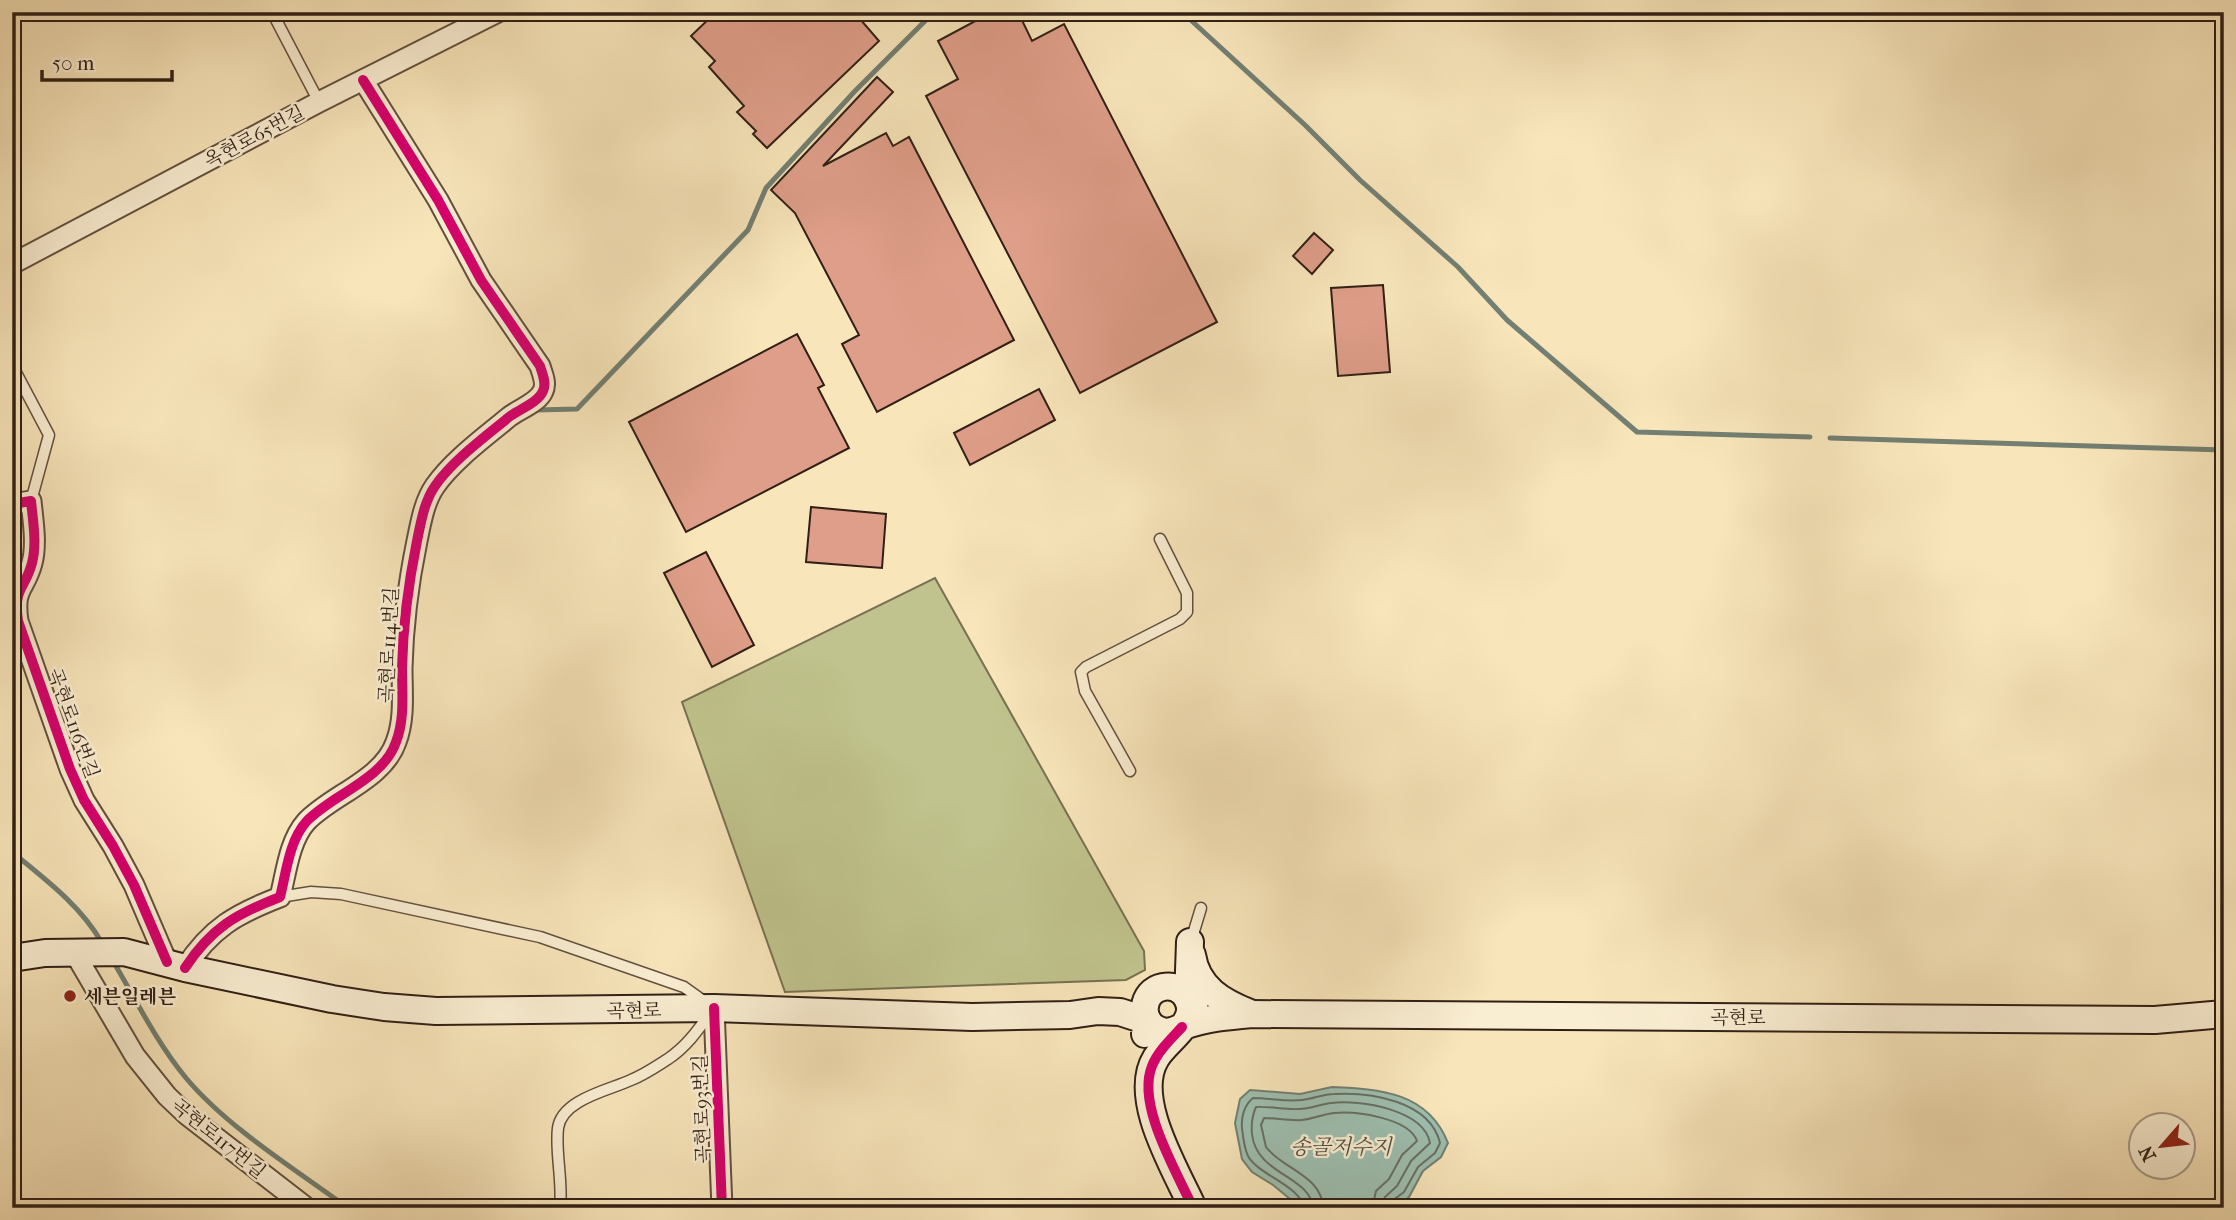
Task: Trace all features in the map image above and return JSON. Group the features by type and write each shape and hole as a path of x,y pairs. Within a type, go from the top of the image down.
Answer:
{"main road":[{"path":"1097,1011 1130,1002 1156,984 1180,962 1190,942"},
{"path":"1149,1095 1151,1067 1189,1015 1190,942"},
{"path":"1190,942 1198,973 1210,991 1220,1000 1252,1014"},
{"name":"곡현로","path":"74,952 124,952 332,999 384,1007 509,1011 714,1008 972,1017 1070,1015 1097,1011 1120,1012 1148,1021 1160,1031 1167,1032 1182,1027"},
{"path":"12,958 74,952"},
{"path":"1156,984 1171,986 1184,993 1188,1000 1252,1014"},
{"path":"1149,1095 1145,1036 1148,1021 1144,1007 1156,984"},
{"path":"1097,1011 1118,1023 1129,1036 1139,1057 1168,1158 1193,1208"},
{"name":"곡현로","path":"1252,1014 2141,1020 2224,1014"},
{"path":"1182,1027 1201,1021 1252,1014"},
{"path":"1149,1095 1158,1070 1185,1041 1225,1020 1252,1014"}],"street":[{"name":"옥현로65번길","path":"12,264 318,102 498,12"},
{"name":"곡현로114번길","path":"280,897 295,840 306,822 367,777 384,761 396,743 401,719 406,592 423,513 435,486 511,414 543,392 544,382 540,366 481,280 438,200 363,80"},
{"name":"곡현로116번길","path":"22,502 34,545 32,565 20,586 15,604 18,621 84,800 113,846 176,965"},
{"path":"176,965 224,925 252,908 280,897"},
{"name":"곡현로117번길","path":"74,952 135,1056 167,1096 187,1115 307,1208"},
{"name":"곡현로93번길","path":"714,1008 722,1208"}],"lane":[{"path":"272,12 318,102"},
{"path":"12,365 49,435 22,502"},
{"path":"1129,771 1085,691 1081,672 1180,619 1187,612 1187,593 1160,539"},
{"path":"280,897 311,892 341,894 540,937 684,987 714,1008 690,1042 669,1058 632,1080 603,1089 565,1113 558,1126 562,1194 560,1208"},
{"path":"1190,942 1201,908"}],"green space":[{"path":"935,578 1144,951 1145,970 1126,980 785,992 682,702"}],"water":[{"name":"송골저수지","path":"1332,1087 1385,1092 1415,1103 1439,1126 1448,1143 1441,1157 1423,1171 1409,1197 1395,1208 1301,1208 1252,1172 1242,1159 1235,1123 1240,1099 1250,1090 1300,1094"}],"building":[{"path":"716,12 854,12 879,41 767,148 753,134 756,131 737,112 744,106 709,67 715,61 691,36"},
{"path":"992,12 1018,12 1032,41 1064,24 1217,322 1080,393 926,96 958,79 938,41"},
{"path":"877,77 893,92 823,166 886,133 893,146 909,137 1014,340 877,412 842,344 859,335 795,213 771,190"},
{"path":"1314,233 1333,250 1312,274 1293,256"},
{"path":"1383,285 1390,372 1338,376 1331,288"},
{"path":"797,334 824,385 818,388 849,448 686,532 629,422"},
{"path":"1039,389 1055,420 970,465 954,433"},
{"path":"811,507 886,514 882,568 806,562"},
{"path":"706,552 754,645 712,667 664,573"}],"waterway":[{"path":"536,410 577,409 748,230 766,188 855,91 934,12"},
{"path":"1182,12 1305,125 1360,180 1458,267 1507,320 1637,432 1810,437"},
{"path":"1830,438 2224,450"},
{"path":"12,852 73,905 102,943"},
{"path":"113,961 166,1050 203,1096 242,1131 348,1208"}],"cycle path":[{"path":"185,968 215,932 237,916 280,897 292,848 306,822 368,777 389,755 401,724 406,604 423,512 428,499 442,477 460,458 509,417 537,399 544,388 540,366 481,280 438,200 363,80"},
{"path":"12,504 31,501 34,532 32,563 18,595 18,621 70,769 84,800 134,885 167,962"},
{"path":"714,1008 722,1208"},
{"path":"1182,1027 1161,1050 1152,1066 1149,1100 1160,1138 1193,1208"}],"place":[{"name":"세븐일레븐","path":"70,996"}]}
